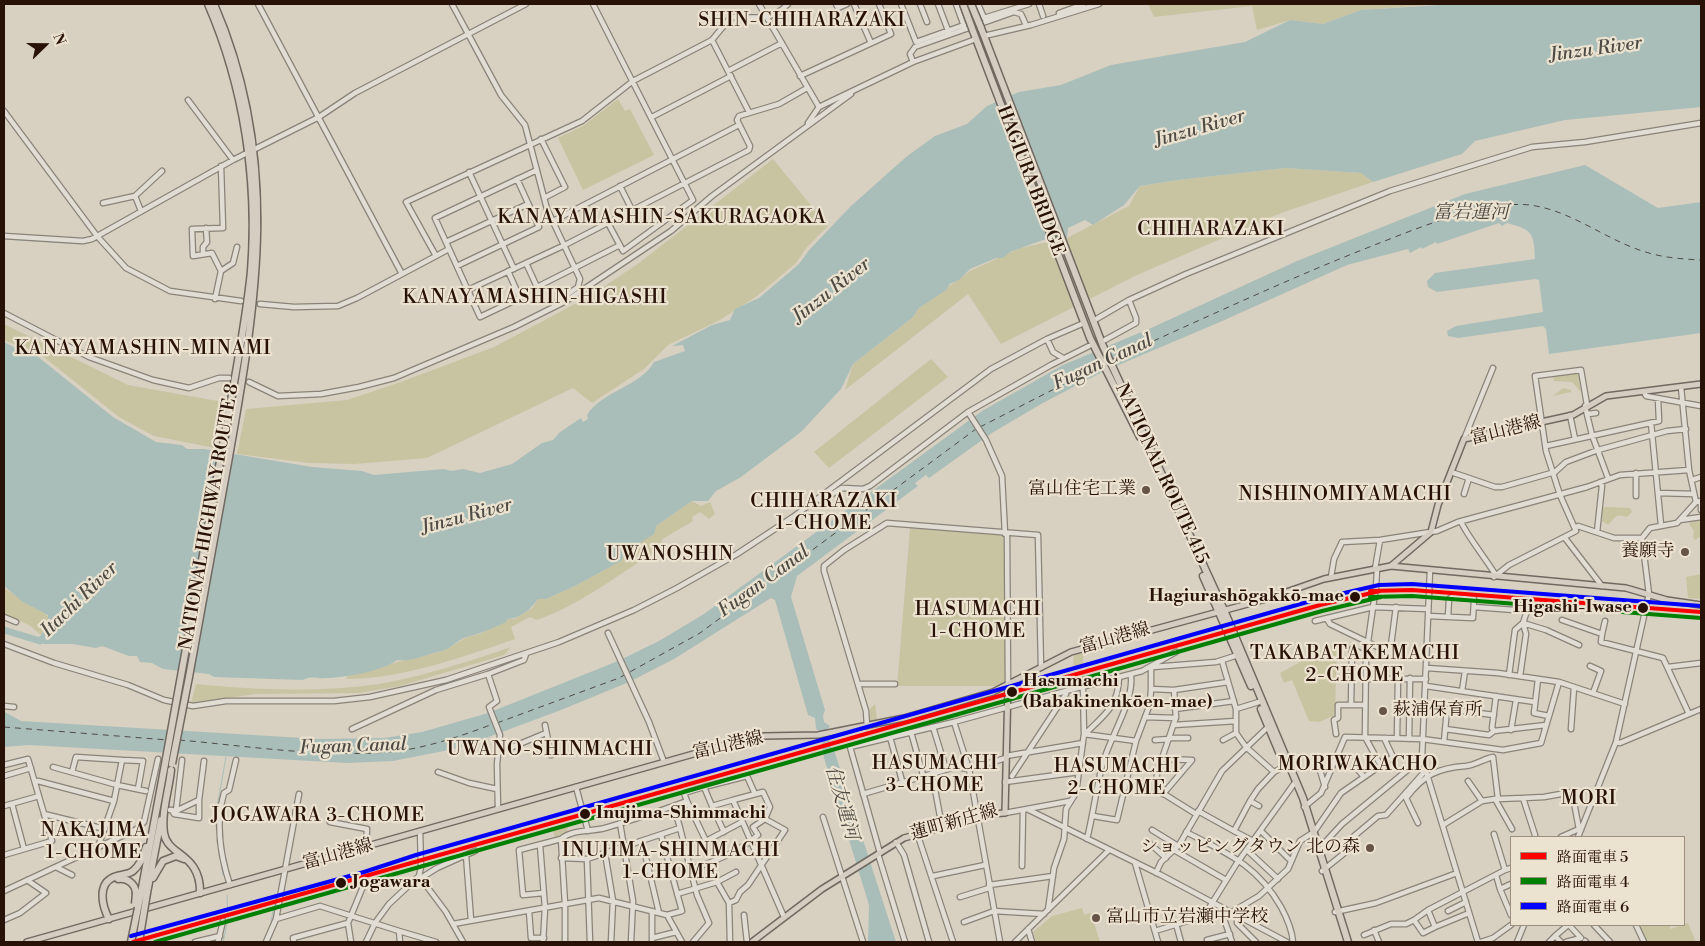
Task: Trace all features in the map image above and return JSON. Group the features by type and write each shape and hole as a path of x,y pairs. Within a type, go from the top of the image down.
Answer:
{"highway":[{"name":"NATIONAL HIGHWAY ROUTE 8","path":"143,893 155,816 169,766 232,395 251,271 251,151 227,56 208,4"},
{"name":"NATIONAL HIGHWAY ROUTE 8","path":"143,893 240,396 250,335 257,251 259,211 243,90 214,4"},
{"path":"963,4 977,41"},
{"path":"971,4 983,23 985,39"},
{"name":"HAGIURA BRIDGE","path":"985,39 1092,318"},
{"name":"HAGIURA BRIDGE","path":"977,41 1084,321"},
{"name":"NATIONAL ROUTE 415","path":"1092,318 1107,372 1138,432 1221,611"},
{"name":"NATIONAL ROUTE 415","path":"1084,321 1114,370 1295,783 1305,807 1344,942"},
{"path":"169,766 164,832 172,847 192,862 200,893"},
{"path":"109,919 103,901 102,890 107,881 114,876 132,871 140,863 155,816"},
{"path":"139,942 136,933 143,893 157,867 163,861 176,856 189,864 200,893"},
{"path":"109,919 106,890 109,883 116,879 124,878 143,893"},
{"path":"131,942 136,933 143,893"},
{"name":"NATIONAL ROUTE 415","path":"1336,911 1348,942"}],"main road":[{"name":"富山港線","path":"1431,532 1438,505 1464,439 1570,415 1606,396 1701,384"},
{"path":"1391,566 1431,532"},
{"name":"富山港線","path":"26,942 753,738 832,733 867,726 987,694 1071,652 1221,611 1331,577 1391,566 1626,588 1685,604 1701,605"},
{"name":"蓮町新庄線","path":"754,942 784,917 841,876 896,842 918,833 1004,813 1008,685"}],"street":[{"path":"258,4 402,274"},
{"path":"452,4 501,95 525,125 544,198 580,279 578,287 552,308"},
{"path":"4,236 83,241 97,236 221,166 319,117 355,94 526,4"},
{"path":"592,4 652,117 692,200 624,250 608,223"},
{"path":"760,4 819,107"},
{"path":"436,256 406,202 582,121 633,81 712,40 730,17 767,17 780,12 788,4"},
{"path":"836,4 838,8 847,4"},
{"path":"854,4 872,43"},
{"path":"800,76 892,34 879,4"},
{"path":"901,4 916,42 949,33"},
{"path":"920,4 927,22"},
{"path":"938,4 949,33"},
{"path":"956,4 965,27"},
{"path":"978,4 983,23"},
{"path":"983,23 1029,4"},
{"path":"1039,4 1043,16"},
{"path":"1052,18 1055,15 1084,4"},
{"path":"985,39 1099,4"},
{"path":"913,62 910,54 914,47 965,27 1018,12 1026,26"},
{"path":"712,40 749,112"},
{"path":"808,125 819,107 851,94 913,62 977,41"},
{"path":"728,71 782,43"},
{"path":"652,117 730,76"},
{"path":"468,290 564,245 749,150 750,146 736,120 739,116 779,104 807,88"},
{"path":"249,382 278,396 321,394 359,387 394,378 452,354 552,308 671,231 712,196 851,94"},
{"path":"188,100 233,160"},
{"path":"4,111 97,236 126,268 170,291 241,302"},
{"path":"1092,318 1129,300 1328,214 1390,191 1476,163 1540,146 1585,142 1701,124"},
{"path":"553,221 739,125"},
{"path":"541,139 565,187 544,198"},
{"path":"215,298 221,271 212,253 193,256 192,229 223,228 221,166"},
{"path":"508,271 520,298 480,317 435,218 537,170"},
{"path":"103,203 135,196 145,190 162,171"},
{"path":"469,172 514,269"},
{"path":"458,266 539,227 517,179"},
{"path":"620,186 632,210"},
{"path":"135,196 140,211"},
{"path":"446,242 528,204"},
{"path":"203,254 203,247 207,242 206,228"},
{"path":"526,263 537,287 576,269 620,245"},
{"path":"221,271 233,263 237,247"},
{"path":"260,304 294,307 338,306 449,250"},
{"path":"818,499 821,501 842,488 863,489 870,486 968,412 1063,358 1098,344 1136,323 1129,300"},
{"path":"4,313 89,357 153,380 189,388 219,378 229,378"},
{"path":"4,644 54,663 128,685 164,700 193,706 226,701 334,701 370,697 446,680 526,654 586,631 677,588 737,554 818,499 892,441 991,368 1084,321"},
{"path":"1047,339 1053,352 1063,358"},
{"path":"1464,439 1493,368"},
{"path":"1460,522 1470,540 1477,545 1494,575 1545,545 1574,534 1575,528 1552,472 1535,376 1581,370 1592,435 1608,478"},
{"path":"1681,387 1689,470 1694,494 1701,510"},
{"path":"1644,392 1646,396 1658,399 1701,406"},
{"path":"1546,446 1659,421 1658,399"},
{"path":"968,412 986,440 1002,476 1006,534 1008,685"},
{"path":"1588,414 1596,413"},
{"path":"1570,415 1575,439"},
{"path":"1651,423 1654,436 1661,525"},
{"path":"1451,472 1495,487 1502,487 1552,472 1566,462 1598,450 1686,429"},
{"path":"1331,577 1332,564 1340,543 1380,540 1431,532 1608,478 1636,473 1689,470"},
{"path":"1636,473 1636,496"},
{"path":"1692,480 1701,477"},
{"path":"1464,494 1469,478"},
{"path":"1598,532 1602,486 1600,482"},
{"path":"1658,493 1694,494"},
{"path":"1578,836 1616,742 1649,594 1642,538 1650,528 1674,524 1699,502"},
{"path":"1680,520 1701,517"},
{"path":"867,726 866,711 824,566 844,550 887,523 1006,534 1038,535 1041,667"},
{"path":"1575,528 1578,526 1614,538 1642,538"},
{"path":"1566,538 1602,586"},
{"path":"1380,540 1366,656 1365,737 1381,766"},
{"path":"1430,570 1422,758 1480,942 1493,938 1510,925"},
{"path":"1428,616 1448,617 1473,618 1474,599 1449,599 1448,617"},
{"path":"1509,675 1515,630 1523,623 1530,602"},
{"path":"1327,619 1330,624 1390,653 1396,607"},
{"path":"1474,607 1528,611"},
{"path":"1315,621 1372,608 1428,609"},
{"path":"4,617 16,622"},
{"path":"1562,620 1602,634"},
{"path":"1605,621 1601,642 1606,645 1636,650 1663,658 1689,714"},
{"path":"1523,623 1546,630 1579,645"},
{"path":"1520,676 1526,634 1523,623"},
{"path":"608,633 631,682 664,762"},
{"path":"1351,705 1352,649 1366,656"},
{"path":"905,942 878,854 850,747 954,722 1131,675 1151,667 1176,652"},
{"path":"352,729 436,690 488,674 524,660 526,654"},
{"path":"1151,667 1222,661 1240,654"},
{"path":"1222,661 1236,709 1236,733 1246,747 1274,772"},
{"path":"1668,667 1701,662"},
{"path":"1590,666 1601,671 1593,693"},
{"path":"1093,816 1117,820 1136,741 1150,704 1151,667"},
{"path":"1427,668 1520,676 1559,682 1625,704"},
{"path":"1462,691 1465,671"},
{"path":"488,674 497,702 489,707 500,735 498,743 498,809"},
{"path":"1087,839 1102,767 1112,737 1121,720 1131,675"},
{"path":"1084,734 1113,706 1118,693 1119,678"},
{"path":"1397,738 1398,678"},
{"path":"1409,739 1410,678"},
{"path":"1365,679 1426,679"},
{"path":"1538,679 1534,713 1548,716"},
{"path":"1151,690 1174,690 1228,682"},
{"path":"1305,807 1321,794 1325,787 1345,737 1422,739 1503,750 1540,743 1559,682"},
{"path":"858,684 895,684"},
{"path":"1426,686 1535,702"},
{"path":"1046,912 1053,876 1064,839 1064,827 1070,801 1076,793 1084,734 1083,687"},
{"path":"1571,729 1574,687"},
{"path":"1174,690 1176,718 1162,758 1156,790 1253,842"},
{"path":"1012,776 1066,691"},
{"path":"1494,731 1496,696"},
{"path":"1511,730 1516,700"},
{"path":"1176,710 1234,701"},
{"path":"1236,709 1260,702"},
{"path":"1336,734 1334,720 1338,718 1338,705 1365,705"},
{"path":"4,706 14,707"},
{"path":"1444,742 1447,709 1494,715"},
{"path":"1616,742 1620,743 1701,709"},
{"path":"1145,717 1176,718"},
{"path":"1174,725 1236,721"},
{"path":"954,722 969,769 984,865 1000,942"},
{"path":"544,725 551,755"},
{"path":"1156,873 1166,858 1178,846 1215,780 1270,725"},
{"path":"1445,729 1489,735 1494,731 1546,725"},
{"path":"933,727 946,769"},
{"path":"912,732 923,775"},
{"path":"1223,740 1236,733"},
{"path":"498,743 510,748 546,734"},
{"path":"1084,734 1136,741"},
{"path":"890,737 902,781"},
{"path":"1155,740 1188,738"},
{"path":"1232,912 1259,896 1288,869 1300,841 1313,833 1341,794 1393,757 1384,738"},
{"path":"862,794 954,766 969,769 1006,757 1083,743"},
{"path":"1316,757 1325,787"},
{"path":"1324,870 1346,851 1353,837 1378,816 1386,815 1426,773 1493,757 1497,799 1512,830"},
{"path":"72,772 76,758 143,761 138,789"},
{"path":"1162,758 1192,760 1163,794"},
{"path":"1318,851 1342,824 1422,758"},
{"path":"4,765 28,759 52,841 4,855"},
{"path":"4,891 137,829 144,822 150,807 158,759"},
{"path":"98,847 114,802 122,760"},
{"path":"182,760 173,810 174,814 199,818 199,800 204,761"},
{"path":"230,885 223,862 219,811 224,793 229,790 236,760"},
{"path":"1234,831 1258,789 1274,772 1287,765"},
{"path":"1355,766 1364,777"},
{"path":"53,767 146,791"},
{"path":"4,776 30,768"},
{"path":"438,772 469,783 497,789"},
{"path":"1005,782 1079,772"},
{"path":"932,773 942,827"},
{"path":"1418,822 1406,798 1426,773"},
{"path":"742,822 706,842 684,793 747,776 756,794"},
{"path":"34,782 38,781 114,802"},
{"path":"1468,781 1482,801"},
{"path":"1155,931 1204,916 1226,880 1295,783"},
{"path":"576,787 588,830"},
{"path":"704,787 724,832"},
{"path":"690,868 707,864 758,836 753,826 765,819 770,807 763,792 712,806"},
{"path":"1443,825 1482,801 1544,797 1572,792 1580,829"},
{"path":"266,942 276,919 299,794"},
{"path":"4,806 38,796"},
{"path":"1524,798 1535,835"},
{"path":"173,810 199,800"},
{"path":"733,800 784,917"},
{"path":"543,893 523,894 519,850 561,839 567,834 620,823 687,801"},
{"path":"1004,813 1070,801"},
{"path":"1250,801 1259,806"},
{"path":"12,804 24,849"},
{"path":"674,806 695,888 709,923 693,942"},
{"path":"1025,810 1064,827 1156,873 1287,942"},
{"path":"1022,866 1025,810"},
{"path":"44,814 105,829"},
{"path":"823,817 863,942"},
{"path":"729,902 736,900 763,866 784,830 765,819"},
{"path":"330,822 367,829 366,846"},
{"path":"620,823 633,906 631,942"},
{"path":"561,858 587,859 680,828"},
{"path":"1563,836 1580,829"},
{"path":"1152,830 1178,846"},
{"path":"420,831 420,877 453,924 463,942"},
{"path":"1261,831 1291,862"},
{"path":"1186,832 1240,860 1269,886 1292,930 1294,942"},
{"path":"918,833 953,942"},
{"path":"1494,834 1505,870"},
{"path":"453,924 599,898 667,916 682,911 661,835"},
{"path":"561,839 565,942"},
{"path":"642,841 659,913"},
{"path":"896,842 904,855 929,942"},
{"path":"1148,842 1166,858"},
{"path":"530,911 532,938 543,940 545,908 540,845"},
{"path":"1015,942 1109,850"},
{"path":"1174,850 1226,880"},
{"path":"1247,850 1278,879"},
{"path":"366,942 375,923 393,898 420,877 475,851"},
{"path":"605,853 613,901 611,942"},
{"path":"466,855 471,920"},
{"path":"587,859 590,900 590,942"},
{"path":"1135,863 1158,942"},
{"path":"933,876 984,865"},
{"path":"56,867 72,875"},
{"path":"1364,935 1374,930 1414,920 1428,910 1510,868"},
{"path":"678,894 716,882 736,872"},
{"path":"1336,911 1376,903 1457,873"},
{"path":"1496,875 1505,904 1510,913"},
{"path":"960,897 989,887 1053,876"},
{"path":"4,920 20,913 46,893 27,880"},
{"path":"716,882 729,902 730,942"},
{"path":"1500,889 1510,884"},
{"path":"351,942 348,923 362,889"},
{"path":"1448,911 1466,902"},
{"path":"1505,904 1510,902"},
{"path":"276,919 320,906 436,942"},
{"path":"1220,907 1232,942"},
{"path":"1428,910 1435,927"},
{"path":"652,911 652,940 676,932"},
{"path":"964,922 994,911 1046,912"},
{"path":"1414,920 1423,933 1469,912"},
{"path":"744,915 747,942"},
{"path":"1238,915 1237,923 1256,942"},
{"path":"667,916 682,942"},
{"path":"218,942 223,921"},
{"path":"294,942 293,938 348,923"},
{"path":"1176,924 1181,942"},
{"path":"1517,942 1524,926"},
{"path":"1549,942 1567,926"},
{"path":"1566,942 1582,938 1569,926"},
{"path":"1595,926 1610,942"},
{"path":"1636,926 1644,942"},
{"path":"1028,929 1032,942"},
{"path":"1374,930 1379,942"},
{"path":"399,931 400,942"},
{"path":"1208,940 1230,934"},
{"path":"195,942 220,936"},
{"path":"1555,936 1561,942"},
{"path":"46,937 51,942"}],"shaded area":[{"path":"1148,4 1442,4 1361,10 1323,24 1290,20 1257,30 1252,6 1154,17"},
{"path":"618,99 625,111 630,109 654,155 583,190 558,138 583,126"},
{"path":"773,159 828,226 806,248 796,263 757,296 720,320 668,345 644,369 592,403 573,388 427,458 355,464 310,463 237,454 246,409 347,400 494,347 590,296 639,263"},
{"path":"1286,168 1361,173 1373,182 1281,213 1137,275 1001,344 968,294 845,390 853,364 912,318 919,308 970,271 1020,248 1067,238 1129,206 1140,186"},
{"path":"4,324 128,385 223,402 215,448 154,436 119,417 44,357 4,340"},
{"path":"931,359 948,377 829,468 814,452"},
{"path":"1578,372 1581,392 1572,382 1554,381 1553,377 1556,374"},
{"path":"1563,388 1571,390 1571,392 1553,396"},
{"path":"692,501 701,506 710,502 715,514 709,519 700,512 692,517 693,521 661,540 666,546 572,604 537,620 530,617 511,627 515,639 453,660 411,671 367,678 346,679 349,674 443,651 467,637 480,634 507,619 514,619 532,608 538,599 546,599 575,586 621,561 627,551 656,526"},
{"path":"1603,508 1630,508 1632,512 1627,517 1616,516 1608,525 1602,521"},
{"path":"1701,518 1701,536 1695,540 1693,537 1694,531 1689,524 1693,519"},
{"path":"910,528 1004,535 1006,676 1003,684 997,686 897,686"},
{"path":"1701,574 1701,599 1688,598 1686,577"},
{"path":"4,588 45,613 50,620 41,635 29,625 4,614"},
{"path":"1325,645 1337,646 1335,715 1319,722 1309,721 1292,680 1284,683 1280,673 1324,649"},
{"path":"511,647 504,655 400,686 359,693 256,694 191,703 196,684 287,690 356,687 395,681 428,673"},
{"path":"1084,651 1082,669 1073,668 1074,654"},
{"path":"875,704 877,719 869,722 870,709"},
{"path":"568,824 567,832 555,838 552,828"},
{"path":"1082,908 1084,915 1091,913 1100,942 1036,942 1033,932 1052,916"},
{"path":"1688,923 1696,942 1645,942 1637,926 1670,926 1671,929 1685,926"}],"water":[{"name":"Jinzu River","path":"1454,4 1701,4 1701,107 1565,120 1475,141 1462,154 1373,182 1361,173 1286,168 1140,186 1124,205 1093,225 1085,220 1068,228 1067,238 1043,240 1010,252 1003,258 996,258 970,269 959,280 950,284 946,290 919,308 912,318 853,364 841,389 801,432 741,477 716,491 708,501 692,501 656,526 654,534 627,551 621,561 575,586 546,599 538,599 529,610 521,615 507,619 506,622 482,633 464,638 445,650 417,658 397,660 373,671 333,678 312,677 303,680 214,677 209,674 163,669 152,663 140,662 137,656 129,656 102,646 96,648 73,644 43,644 41,635 48,624 48,615 23,602 4,586 4,342 27,354 37,356 113,417 156,442 182,445 187,449 204,449 312,467 362,471 374,475 444,469 451,471 463,469 480,473 512,464 542,443 553,440 560,432 581,418 583,422 588,419 587,415 602,400 640,377 654,362 685,351 683,345 672,346 712,325 730,320 735,309 759,298 799,264 810,249 851,206 906,157 935,136 967,124 987,106 1019,92 1061,85 1111,65 1245,42 1290,20 1323,24 1361,10"},
{"name":"富岩運河","path":"1585,165 1658,208 1701,202 1701,333 1549,354 1546,329 1543,326 1458,338 1448,336 1447,331 1456,326 1543,312 1539,280 1535,279 1437,292 1428,287 1427,281 1435,273 1535,259 1534,243 1527,230 1507,223 1502,226 1499,223 1437,244 1436,242 1422,249 1421,247 1410,253 1408,249 1347,265 1102,372 1041,404 992,433 929,478 926,475 915,483 918,486 797,576 791,597 825,710 824,722 830,726 827,730 832,750 834,750 896,942 868,942 869,905 824,758 820,731 816,729 815,718 808,715 775,600 771,598 674,659 629,682 459,748 393,761 347,763 29,745 4,747 5,712 21,721 320,739 385,738 422,732 488,713 618,661 659,641 704,614 982,411 1063,365 1151,328 1297,261 1465,194"}],"waterway":[{"path":"223,168 234,162"},
{"path":"192,185 219,170"},
{"path":"4,239 81,244 90,241"},
{"name":"Itachi River","path":"4,630 40,641 48,633"},
{"path":"223,875 215,818 226,757"},
{"path":"223,942 228,919 227,895"},
{"path":"271,921 275,902"}],"ferry route":[{"path":"1113,359 1343,257 1432,223 1493,207 1530,205 1546,208 1561,213 1634,248 1662,256 1701,260"},
{"path":"980,427 1101,365"},
{"path":"497,723 619,678 700,633 976,429"},
{"path":"179,740 322,753 378,753 427,745 493,724"},
{"path":"4,727 168,740"}],"tram line":[{"name":"6","path":"131,936 364,872 416,855 1318,599 1379,585 1412,584 1701,606"},
{"name":"5","path":"1370,591 1412,590 1701,612"},
{"name":"5","path":"133,942 1320,605 1380,591"},
{"name":"4","path":"1370,597 1412,596 1701,618"},
{"name":"4","path":"155,942 1322,611 1381,597"}],"place":[{"name":"富山住宅工業","path":"1146,490"},
{"name":"養願寺","path":"1685,552"},
{"name":"Hagiurashōgakkō-mae","path":"1355,597"},
{"name":"Higashi-Iwase","path":"1643,608"},
{"name":"Hasumachi (Babakinenkōen-mae)","path":"1012,692"},
{"name":"萩浦保育所","path":"1383,711"},
{"name":"Inujima-Shimmachi","path":"585,814"},
{"name":"ショッピングタウン 北の森","path":"1370,848"},
{"name":"Jogawara","path":"341,883"},
{"name":"富山市立岩瀬中学校","path":"1096,918"}],"district":[{"name":"SHIN-CHIHARAZAKI","path":"802,21"},
{"name":"KANAYAMASHIN-SAKURAGAOKA","path":"662,218"},
{"name":"CHIHARAZAKI","path":"1211,230"},
{"name":"KANAYAMASHIN-HIGASHI","path":"535,298"},
{"name":"KANAYAMASHIN-MINAMI","path":"143,349"},
{"name":"NISHINOMIYAMACHI","path":"1345,495"},
{"name":"CHIHARAZAKI 1-CHOME","path":"824,513"},
{"name":"UWANOSHIN","path":"670,555"},
{"name":"HASUMACHI 1-CHOME","path":"978,621"},
{"name":"TAKABATAKEMACHI 2-CHOME","path":"1355,665"},
{"name":"UWANO-SHINMACHI","path":"550,750"},
{"name":"MORIWAKACHO","path":"1358,765"},
{"name":"HASUMACHI 3-CHOME","path":"935,775"},
{"name":"HASUMACHI 2-CHOME","path":"1117,778"},
{"name":"MORI","path":"1589,799"},
{"name":"JOGAWARA 3-CHOME","path":"318,816"},
{"name":"NAKAJIMA 1-CHOME","path":"94,842"},
{"name":"INUJIMA-SHINMACHI 1-CHOME","path":"671,862"}],"water label":[{"name":"Fugan Canal","path":"1103,363"},
{"name":"Fugan Canal","path":"764,582"},
{"name":"Fugan Canal","path":"353,747"},
{"name":"住友運河","path":"841,803"}]}
